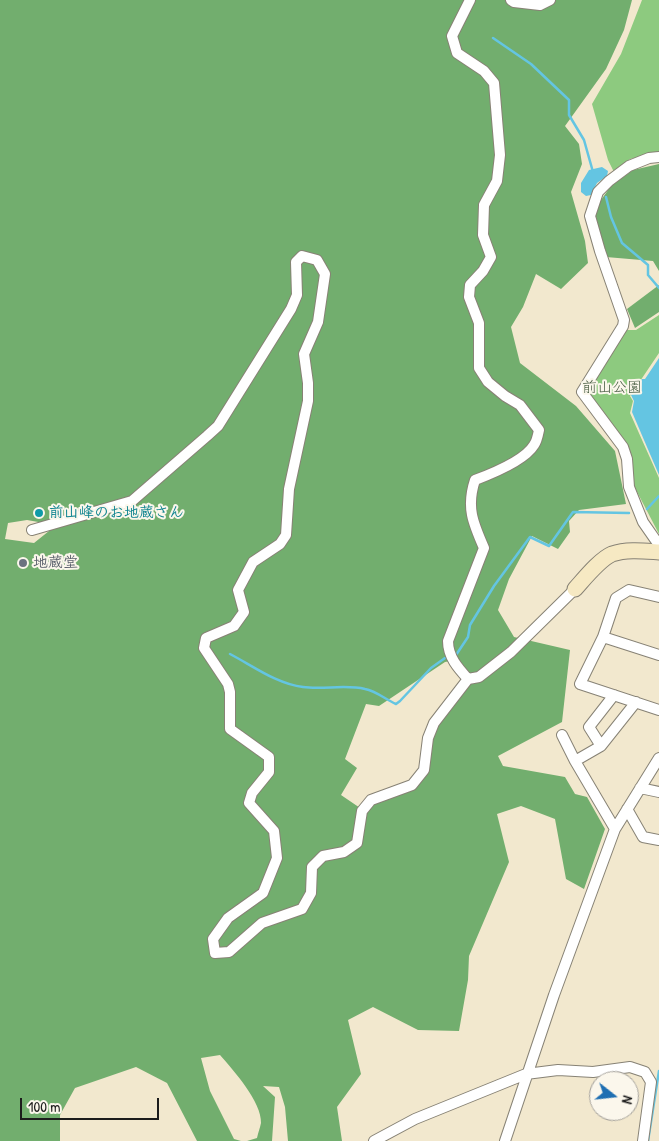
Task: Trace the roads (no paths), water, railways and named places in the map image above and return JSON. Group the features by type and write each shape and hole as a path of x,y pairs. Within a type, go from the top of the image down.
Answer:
{"street":[{"path":"468,679 455,663 450,654 448,644 484,548 473,523 470,495 476,480 498,471 519,459 534,446 539,430 520,405 488,382 479,368 479,323 469,298 470,285 483,271 491,257 483,235 484,205 497,181 500,155 494,83 484,71 457,53 452,36 470,0"},
{"path":"511,0 540,5 550,0"},
{"path":"659,157 638,161 620,172 598,192 590,216 624,320 623,326 582,392 623,447 627,459 629,487 643,522 659,545"},
{"path":"32,530 132,501 218,426 292,309 297,294 296,262 302,256 317,260 324,274 318,322 304,354 308,401 289,489 286,535 280,544 253,562 238,590 244,612 234,626 206,638 204,648 228,684 230,692 230,728 269,758 269,772 252,793 249,803 274,831 277,858 263,893 228,918 213,939 215,952 229,952 262,923 302,909 311,893 312,867 323,856 344,852 357,843 362,811 371,800 412,785 424,770 428,738 434,723 468,679 479,677 511,652 594,569 611,555 640,550 659,552"},
{"path":"659,597 629,590 616,598 603,637 580,684 659,710"},
{"path":"603,637 659,655"},
{"path":"601,746 589,727 614,695"},
{"path":"575,761 601,746 636,702"},
{"path":"562,735 615,829"},
{"path":"505,1141 526,1074 615,829 659,758"},
{"path":"640,788 659,792"},
{"path":"627,809 643,836 659,840"},
{"path":"374,1141 415,1118 526,1074 558,1070 593,1072 630,1067 645,1072 650,1082 643,1141"}],"water":[{"path":"602,167 608,171 607,176 597,183 591,195 586,196 581,192 581,183 589,170"},
{"path":"659,358 659,475 632,412 634,401 631,395 642,379 645,379"}],"waterway":[{"path":"493,38 531,64 569,100 569,115 584,140 593,172"},
{"path":"606,197 611,217 622,243 648,265 648,275 659,288"},
{"path":"647,509 659,496"},
{"path":"456,655 468,637 470,625 494,586 530,537 549,546 573,512 629,513"},
{"path":"230,654 265,674 293,685 311,688 342,687 365,689 373,691 396,704 431,668 445,658"},
{"path":"648,1141 659,1071"}],"place":[{"name":"前山峰のお地蔵さん","path":"39,513"},
{"name":"地蔵堂","path":"23,563"}],"park label":[{"name":"前山公園","path":"612,388"}]}
